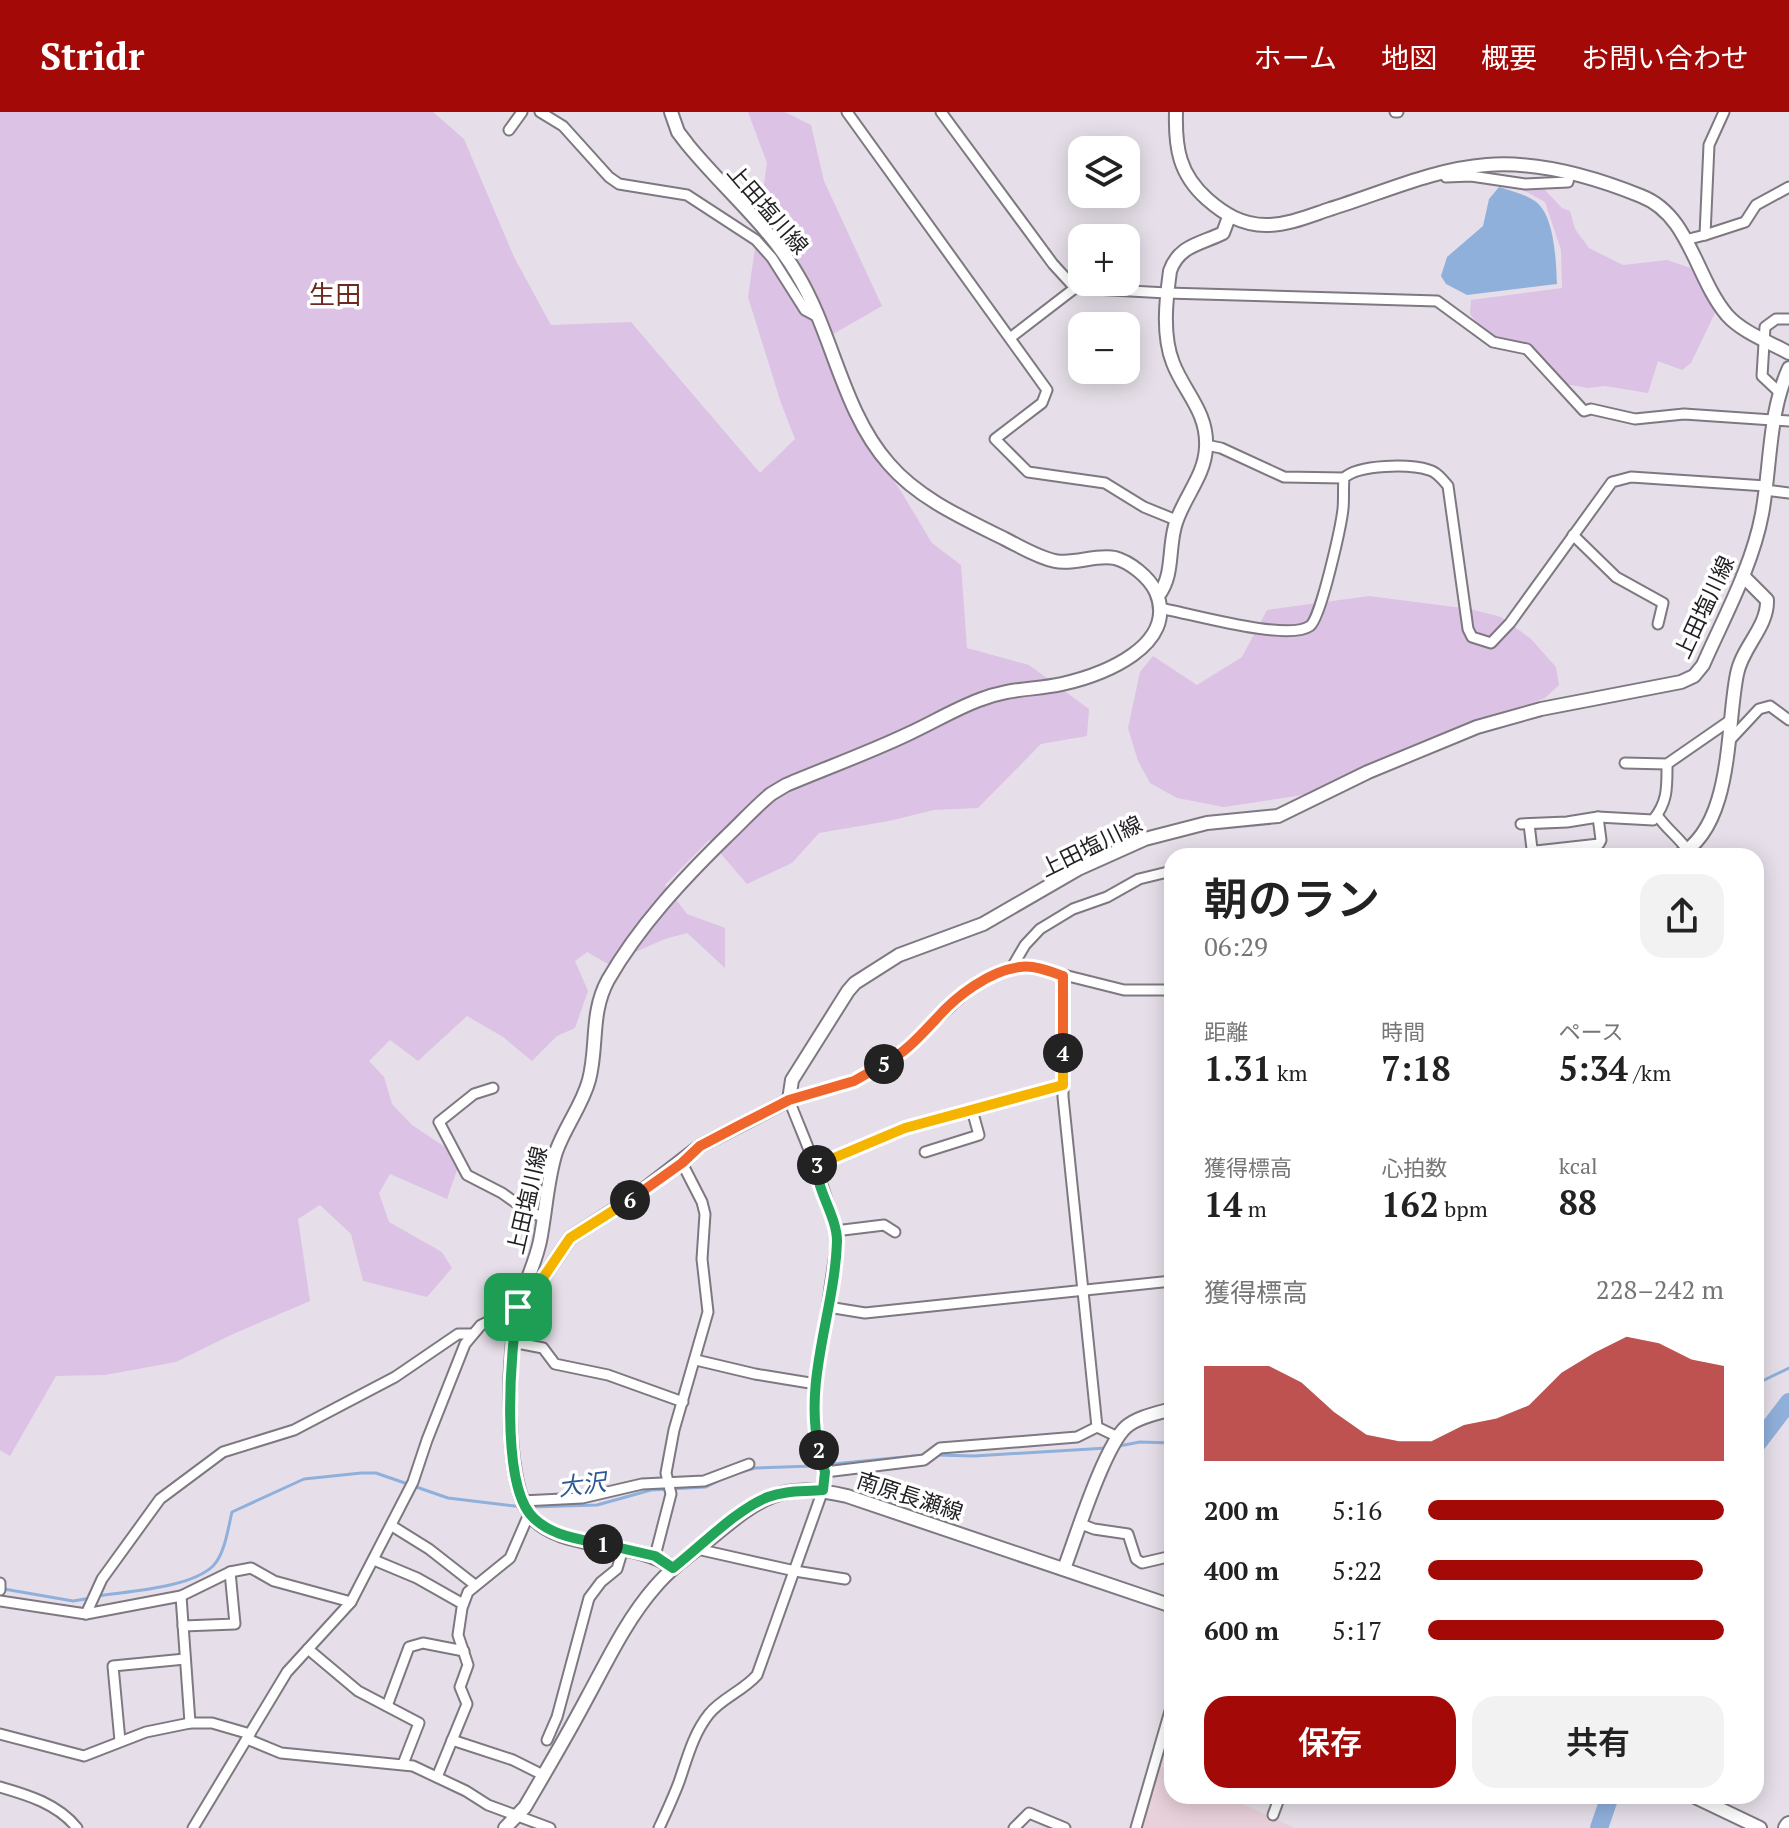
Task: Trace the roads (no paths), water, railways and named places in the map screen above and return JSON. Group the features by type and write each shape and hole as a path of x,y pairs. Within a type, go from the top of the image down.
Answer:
{"main road":[{"name":"上田塩川線","path":"518,1307 535,1262 557,1150 583,1099 590,1075 594,1021 599,1000 609,979 675,889 759,803 786,785 906,735 979,700 1031,687 1059,685 1104,670 1138,652 1158,627 1158,602 1146,578 1125,563 1115,558 1069,562 1036,555 959,516 888,464 862,420 818,317 788,260 688,145 678,132 671,112"},
{"path":"1176,112 1175,143 1186,176 1199,192 1229,217 1265,225 1290,223 1444,172 1489,165 1528,166 1570,174 1655,202 1674,219 1706,282 1728,316 1789,353"},
{"path":"1158,602 1170,577 1171,544 1176,520 1202,469 1206,445 1199,409 1171,360 1167,342 1167,293 1174,260 1190,245 1223,233 1229,217"},
{"name":"上田塩川線","path":"518,1307 528,1300 570,1238 600,1221 682,1163 700,1146 789,1100 792,1080 848,991 855,983 899,955 983,924 1078,869 1145,839 1207,823 1278,816 1368,772 1477,727 1541,709 1681,682 1694,676 1703,665 1743,576 1761,517 1779,392 1789,368"},
{"path":"1689,848 1703,836 1712,821 1731,739 1737,672 1745,649 1767,613 1767,600 1743,576"},
{"path":"518,1307 512,1342 509,1397 515,1472 522,1501 529,1514 543,1526 566,1536 655,1556 673,1568"},
{"path":"1064,1569 1118,1437 1127,1425 1164,1412"},
{"name":"南原長瀬線","path":"505,1828 518,1817 614,1648 652,1590 673,1568 747,1508 768,1497 791,1491 823,1490 1164,1603"},
{"path":"1710,1804 1760,1828"}],"street":[{"path":"509,130 522,112"},
{"path":"540,112 563,126 619,184 687,195 756,240 772,258 805,310 818,317"},
{"path":"847,112 1047,390 1042,403 995,439 1028,472 1105,483 1144,507 1176,520"},
{"path":"941,112 1068,280"},
{"path":"1705,235 1709,145 1724,112"},
{"path":"1685,240 1745,222 1756,205 1789,187"},
{"path":"1140,292 1437,301 1493,342 1527,349 1584,411 1591,409 1635,419 1684,414 1789,421"},
{"path":"1010,338 1068,293"},
{"path":"1779,392 1762,376 1765,327 1776,319 1789,319"},
{"path":"1206,445 1221,448 1284,477 1344,478 1352,471 1367,467 1424,469 1436,473 1448,486 1468,629 1472,637 1491,643 1499,638 1612,482 1621,478 1766,488 1789,493"},
{"path":"1158,602 1276,632 1308,628 1314,623 1321,606 1343,509 1344,478"},
{"path":"1573,535 1616,577 1663,603 1658,624"},
{"path":"1731,739 1759,709 1770,706 1789,720"},
{"path":"1625,763 1667,764 1733,718"},
{"path":"1532,848 1525,824 1598,817 1653,820 1662,809 1667,793 1667,764"},
{"path":"1657,815 1664,826 1679,838 1682,848"},
{"path":"1563,848 1599,844 1598,817"},
{"path":"1011,969 1025,945 1040,929 1073,909 1107,897 1139,879 1164,873"},
{"path":"659,1828 688,1752 707,1717 757,1675 823,1490 825,1472 815,1421 816,1384 837,1240 815,1166 789,1100 854,1081 891,1061 922,1035 956,999 989,977 1011,969 1032,967 1124,990 1164,990"},
{"path":"1063,976 1063,1085 1097,1427"},
{"path":"815,1166 905,1128 1063,1085"},
{"path":"493,1088 474,1094 439,1122 439,1127 453,1146 467,1175 502,1193 527,1211 543,1217"},
{"path":"925,1152 979,1135 972,1110"},
{"path":"655,1556 671,1494 666,1473 708,1312 702,1259 705,1214 682,1163"},
{"path":"835,1231 884,1225 895,1232"},
{"path":"828,1307 865,1313 1164,1282"},
{"path":"193,1828 287,1672 351,1602 413,1482 471,1334 481,1325 518,1307"},
{"path":"86,1614 102,1579 160,1499 223,1452 294,1430 395,1377 458,1334 471,1334"},
{"path":"512,1342 543,1348 555,1364 608,1375 683,1402"},
{"path":"696,1360 816,1384"},
{"path":"1097,1427 1118,1437"},
{"path":"825,1472 924,1460 940,1448 1077,1437 1097,1427"},
{"path":"522,1501 582,1498 668,1481 704,1481 749,1464"},
{"path":"437,1777 467,1704 460,1687 468,1665 458,1635 463,1604 475,1585 510,1558 529,1514"},
{"path":"1081,1524 1128,1534 1136,1559 1142,1563 1164,1558"},
{"path":"392,1526 429,1549 475,1585"},
{"path":"547,1740 557,1717 589,1598 601,1582 617,1569 623,1549"},
{"path":"697,1549 845,1579"},
{"path":"374,1560 417,1578 463,1604"},
{"path":"0,1601 86,1614 181,1596 230,1572 251,1568 274,1581 351,1602"},
{"path":"183,1626 235,1624 230,1572"},
{"path":"0,1583 0,1590"},
{"path":"181,1596 190,1723"},
{"path":"387,1706 409,1647 423,1643 464,1651"},
{"path":"308,1649 358,1691 419,1723 403,1764"},
{"path":"120,1741 113,1666 185,1659"},
{"path":"0,1734 84,1756 146,1732 190,1723 212,1723 248,1736 281,1753 403,1764 437,1777 488,1805 550,1828"},
{"path":"1136,1828 1164,1732"},
{"path":"452,1740 513,1760 543,1775"},
{"path":"0,1787 33,1796 77,1828"},
{"path":"1273,1815 1277,1804"},
{"path":"1014,1828 1029,1813 1065,1828"}],"water":[{"path":"1499,187 1527,196 1542,208 1553,240 1557,284 1467,295 1446,284 1441,276 1447,257 1483,226 1489,199"}],"waterway":[{"name":"大沢","path":"1764,1380 1789,1368"},
{"path":"1764,1435 1789,1402"},
{"name":"大沢","path":"1119,1446 1140,1442 1164,1443"},
{"name":"大沢","path":"935,1455 974,1456 1107,1448"},
{"name":"大沢","path":"741,1472 755,1468 813,1466 924,1455"},
{"name":"大沢","path":"98,1596 175,1584 203,1573 213,1566 220,1555 232,1512 304,1479 376,1473 448,1498 523,1507"},
{"name":"大沢","path":"530,1507 597,1505 651,1490 706,1487 722,1479"},
{"name":"大沢","path":"4,1589 73,1601 91,1598"},
{"path":"1599,1828 1607,1804"}],"district":[{"name":"生田","path":"335,295"}]}
